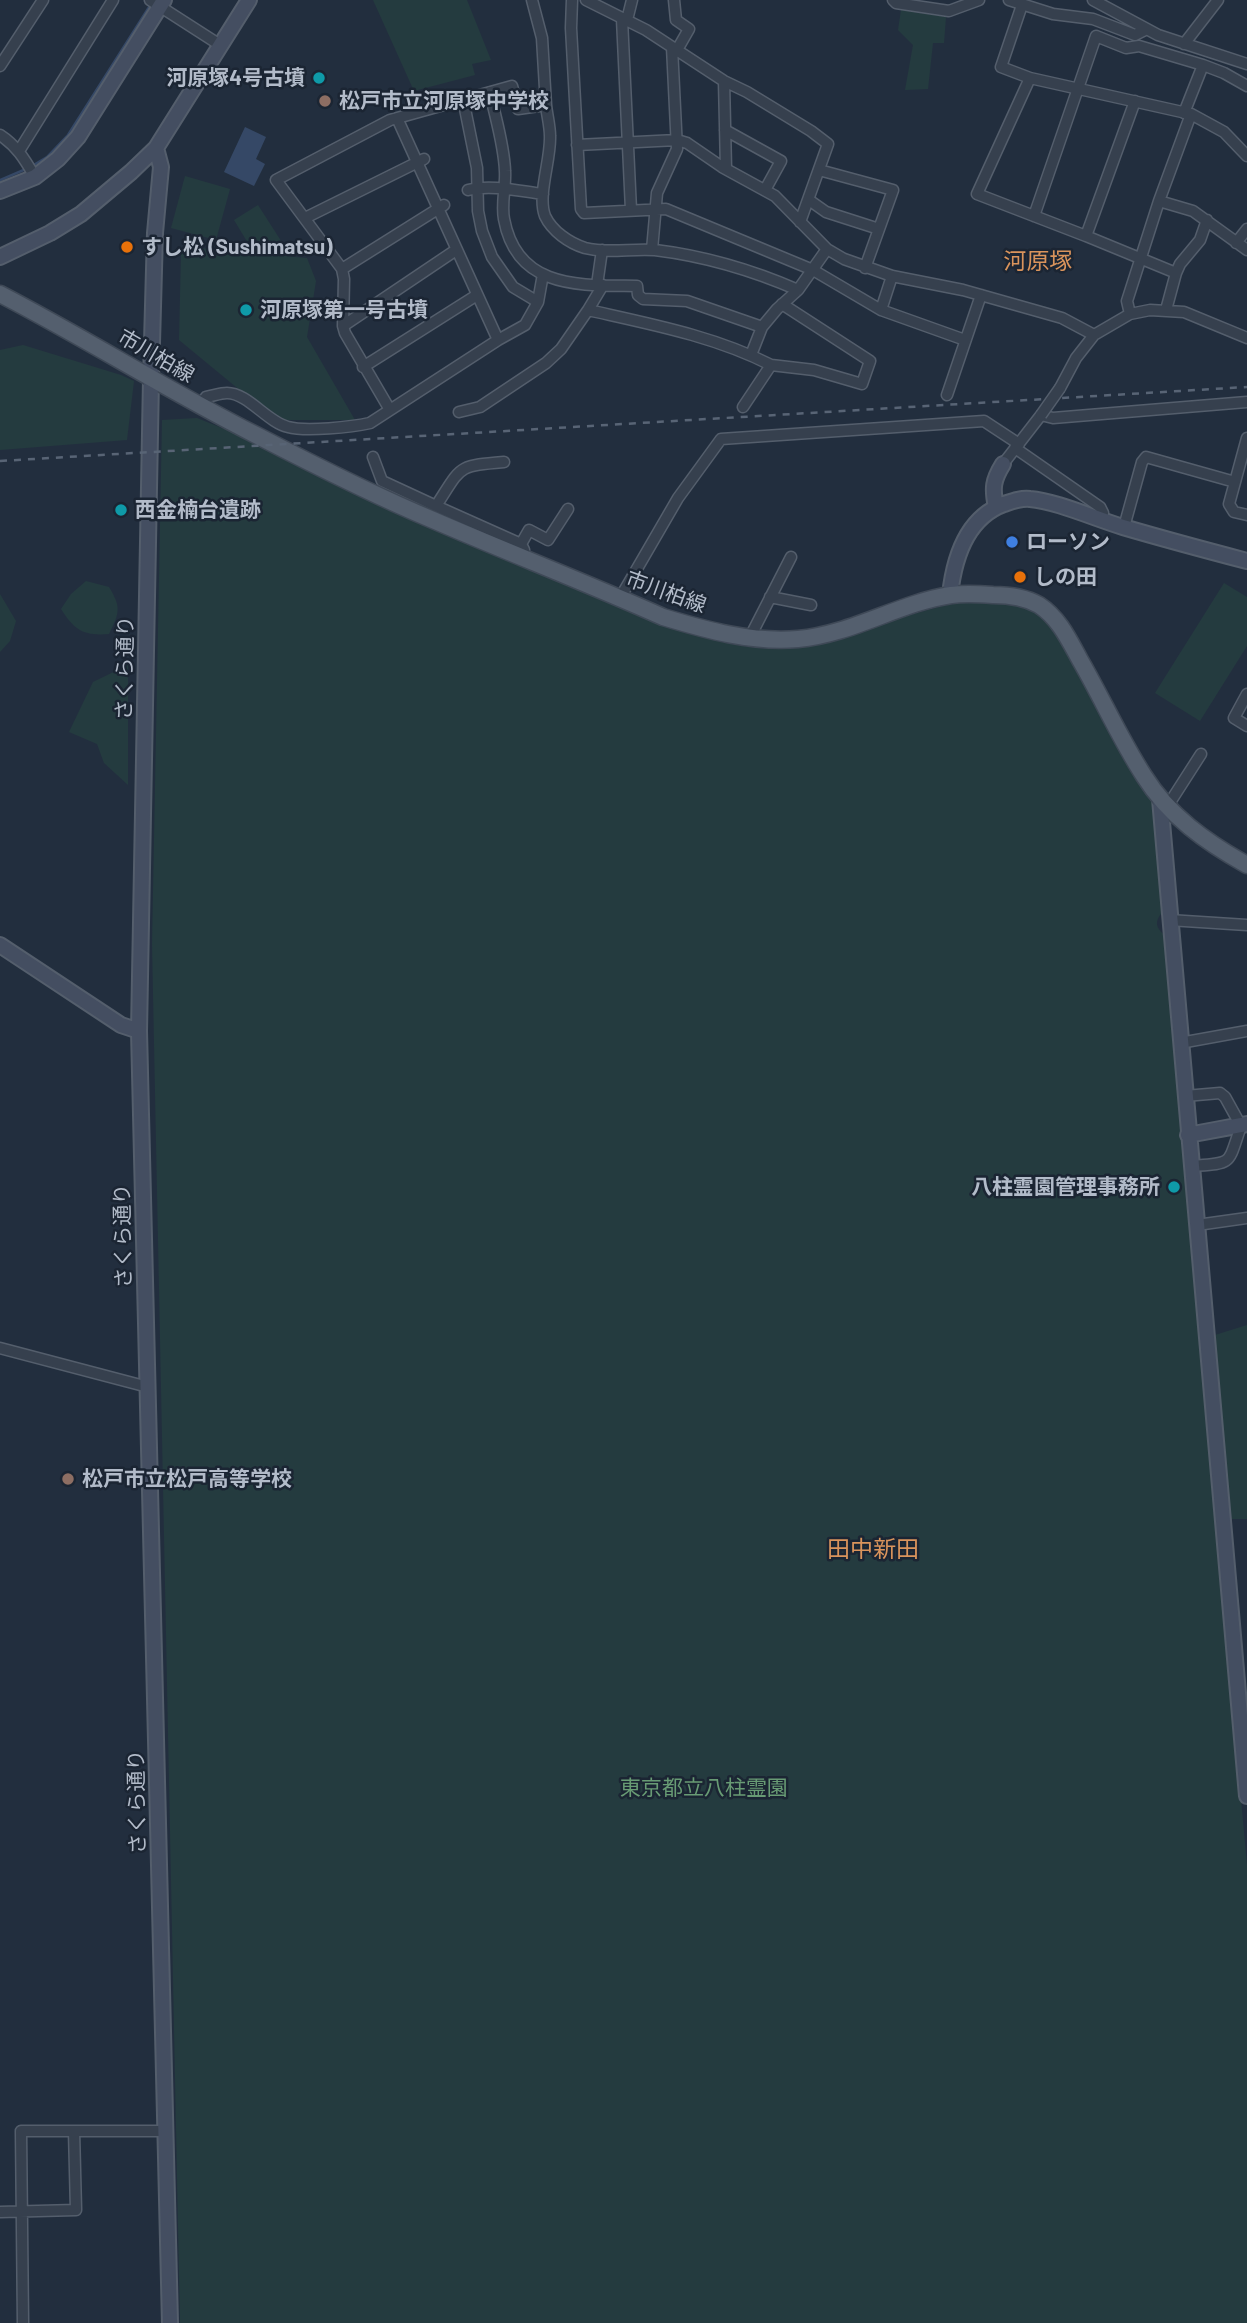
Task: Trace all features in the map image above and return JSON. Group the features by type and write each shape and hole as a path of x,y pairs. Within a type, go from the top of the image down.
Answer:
{"main road":[{"name":"市川柏線","path":"0,294 255,435 407,509 522,550 620,598 699,628 771,640 799,639 834,633 950,595 984,594 1024,598 1040,605 1056,619 1133,757 1163,803 1207,840 1247,865"}],"street":[{"path":"0,66 43,0"},
{"path":"19,151 113,0"},
{"path":"0,257 50,233 80,214 156,148 249,0"},
{"path":"532,0 542,38 546,105 551,135 543,194 544,214 554,230 586,248 652,250 700,257 762,274 798,290"},
{"path":"572,0 577,145 581,209 584,213 666,209 813,270 881,310 965,340"},
{"path":"588,0 674,48 828,144 800,222"},
{"path":"631,210 624,20 632,0"},
{"path":"652,250 657,193 677,149 674,48 689,29 676,20 674,0"},
{"path":"893,0 896,3 949,11 979,0"},
{"path":"1009,0 1053,14 1093,19 1135,35 1147,29"},
{"path":"1093,0 1113,4 1147,29 1247,64"},
{"path":"1184,44 1218,0"},
{"path":"0,191 32,170 58,159 78,137 158,3 220,45"},
{"path":"1022,5 1001,67 1030,78 1188,113 1224,132 1247,156"},
{"path":"1034,216 1096,36 1126,48 1139,47 1203,65 1247,86"},
{"path":"1130,314 1127,301 1203,65"},
{"path":"1030,78 976,194 1176,273"},
{"path":"724,81 726,169"},
{"path":"390,410 363,367 343,326 342,269 276,180 397,118 463,99 512,86 518,109 546,105"},
{"path":"490,92 504,158 503,218 514,249 523,260 560,282 637,286 638,295 643,299 687,301 762,327"},
{"path":"463,99 469,146 477,167 472,189 482,230 492,257 513,287 538,302"},
{"path":"1086,236 1135,101"},
{"path":"397,118 420,160 456,250 498,340"},
{"path":"725,130 781,161 765,190"},
{"path":"0,135 11,142 32,170"},
{"path":"577,145 677,140 775,196 827,249 865,268 981,295 1062,318 1094,335"},
{"name":"さくら通り","path":"156,148 161,167 155,233 150,379 139,1031 170,2323"},
{"path":"305,218 420,160"},
{"path":"819,170 893,190 865,268"},
{"path":"472,189 505,189 543,194"},
{"path":"809,200 826,212 879,229"},
{"path":"1159,201 1193,211 1247,250"},
{"path":"342,269 440,207"},
{"path":"1167,310 1180,264 1200,240 1207,220"},
{"path":"1236,243 1247,229"},
{"path":"751,355 762,327 798,290 827,249"},
{"path":"343,326 456,250"},
{"path":"459,412 480,407 546,363 561,349 588,310 600,285 602,250"},
{"path":"201,406 206,397 231,393 289,428 357,426 370,423 525,325 538,302 543,274"},
{"path":"881,310 892,276"},
{"path":"363,367 477,295"},
{"path":"947,396 981,295"},
{"path":"588,310 706,339 771,365 814,370 862,384 870,362 782,304"},
{"path":"996,507 992,486 994,478 1060,388 1076,358 1094,335 1130,314 1167,310 1184,312 1247,338"},
{"path":"743,407 771,365"},
{"path":"1041,415 1053,418 1247,402"},
{"path":"620,598 678,498 721,439 984,421 1100,507 1103,513 1101,520"},
{"path":"1247,438 1229,504 1234,512 1247,515"},
{"path":"373,457 382,481 522,550 529,530 548,540 568,509"},
{"path":"1124,527 1142,462 1146,457 1235,482"},
{"path":"436,506 460,469 470,465 504,462"},
{"path":"950,595 954,570 969,531 978,519 996,507 1016,499 1027,499 1247,561"},
{"path":"996,507 1038,507 1247,570"},
{"path":"750,637 791,557"},
{"path":"770,597 811,605"},
{"path":"1247,694 1234,719 1247,726"},
{"path":"1201,754 1163,803 1169,920 1188,1135 1242,1684 1247,1796"},
{"path":"1169,920 1247,925"},
{"path":"0,945 121,1025 139,1031"},
{"path":"1180,1043 1247,1031"},
{"path":"1185,1096 1220,1093 1244,1125"},
{"path":"1188,1135 1244,1125"},
{"path":"1191,1166 1224,1164 1229,1159 1244,1125"},
{"path":"1197,1225 1247,1218"},
{"path":"0,1348 148,1387"},
{"path":"23,2323 21,2131 166,2131"},
{"path":"0,2212 76,2210 74,2131"}],"green space":[{"path":"373,0 467,0 491,60 472,64 475,75 414,91"},
{"path":"901,10 946,17 944,43 933,43 928,89 905,90 913,45 898,30"},
{"path":"185,176 230,189 216,240 171,228"},
{"path":"258,205 285,247 275,255 307,258 316,281 307,337 355,420 276,420 179,340 181,254 189,247 254,253 234,220"},
{"path":"23,345 134,381 127,440 0,450 0,350"},
{"name":"東京都立八柱霊園","path":"197,418 662,624 726,643 775,649 815,645 958,603 1010,602 1034,610 1060,637 1153,802 1165,909 1157,924 1167,937 1187,1157 1198,1329 1247,1865 1247,2323 180,2323 152,944 162,420"},
{"path":"86,581 109,587 116,600 117,615 109,634 93,634 81,630 61,609 71,594"},
{"path":"1224,583 1247,597 1247,646 1200,721 1155,693"},
{"path":"0,594 16,621 10,641 0,652"},
{"path":"128,665 128,785 104,763 97,744 69,732 93,682"},
{"path":"1247,1325 1247,1519 1226,1519 1215,1335"}],"water":[{"path":"245,127 266,137 256,159 265,164 254,186 224,172"}],"waterway":[{"path":"32,166 47,157 68,135 151,4"},
{"path":"0,180 26,169"}],"railway":[{"path":"0,461 1247,387"}],"place":[{"name":"河原塚4号古墳","path":"319,78"},
{"name":"松戸市立河原塚中学校","path":"325,101"},
{"name":"すし松 (Sushimatsu)","path":"127,247"},
{"name":"河原塚第一号古墳","path":"246,310"},
{"name":"西金楠台遺跡","path":"121,510"},
{"name":"ローソン","path":"1012,542"},
{"name":"しの田","path":"1020,577"},
{"name":"八柱霊園管理事務所","path":"1174,1187"},
{"name":"松戸市立松戸高等学校","path":"68,1479"}],"district":[{"name":"河原塚","path":"1038,261"},
{"name":"田中新田","path":"873,1549"}]}
